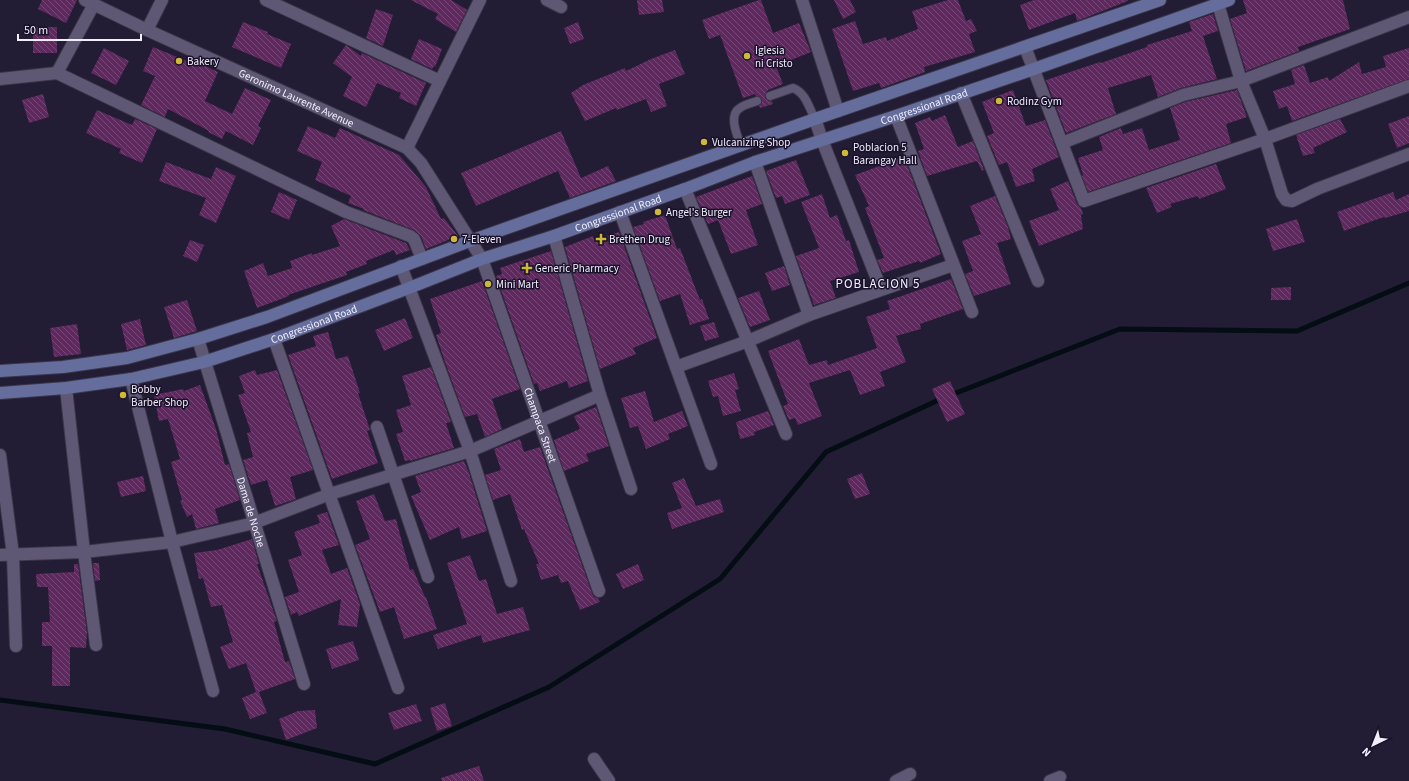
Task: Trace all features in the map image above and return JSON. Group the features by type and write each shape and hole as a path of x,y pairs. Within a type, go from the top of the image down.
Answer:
{"main road":[{"name":"Congressional Road","path":"0,371 63,367 127,358 198,339 267,317 470,241 815,119 1160,0"},
{"name":"Congressional Road","path":"0,393 66,388 131,379 204,362 274,339 482,259 554,236 755,162 1034,69 1224,2"}],"street":[{"path":"147,30 162,0"},
{"path":"266,0 440,81"},
{"path":"407,148 480,0"},
{"path":"547,0 561,7"},
{"path":"802,0 838,111"},
{"path":"57,73 89,2"},
{"name":"Geronimo Laurente Avenue","path":"89,2 147,30 407,148 421,163 470,241"},
{"path":"1224,2 1241,81 1265,139 1282,194 1286,200 1289,202 1409,154"},
{"path":"1062,143 1183,95 1241,81 1409,17"},
{"path":"1025,46 1084,202 1265,139 1409,86"},
{"path":"0,79 57,73 346,212 410,236 414,239 422,259"},
{"path":"961,93 1038,281"},
{"path":"896,116 972,312"},
{"path":"815,119 881,289"},
{"path":"755,162 809,315"},
{"path":"685,189 786,434"},
{"path":"620,212 711,464"},
{"path":"554,236 600,395 631,489"},
{"name":"Champaca Street","path":"470,241 482,259 599,592"},
{"path":"676,367 748,342 809,315 953,265"},
{"path":"402,266 470,451 511,581"},
{"name":"Dama de Noche","path":"198,339 304,684"},
{"path":"274,339 398,688"},
{"path":"131,379 172,542 213,691"},
{"path":"66,388 96,645"},
{"path":"0,555 84,552 172,542 254,523 330,494 470,451 538,420 600,395"},
{"path":"377,427 428,577"},
{"path":"0,456 12,555 16,646"},
{"path":"594,759 609,781"},
{"path":"896,781 910,774"}],"lane":[{"path":"770,96 793,88 799,90 803,94 815,119"},
{"path":"741,146 734,118 736,111 740,107 757,101"}],"building":[{"path":"42,0 77,0 66,23 38,9"},
{"path":"411,0 451,0 467,10 456,32 435,19 438,14"},
{"path":"637,0 662,0 664,12 639,15"},
{"name":"Iglesia ni Cristo","path":"761,0 773,33 799,23 811,52 776,66 783,84 768,90 765,98 772,101 773,104 760,108 759,106 762,102 760,97 756,96 755,94 743,98 720,35 709,39 702,20"},
{"path":"834,0 850,0 856,12 843,19"},
{"path":"948,0 958,0 966,21 971,19 977,31 969,34 975,52 924,67 925,72 881,88 879,83 853,91 832,29 855,21 863,44 886,37 887,41 918,29 912,11"},
{"path":"1034,0 1128,1 1077,21 1075,13 1029,30 1020,5"},
{"path":"1243,0 1343,0 1350,29 1298,47 1299,51 1246,71 1230,19 1247,13"},
{"path":"376,9 393,15 383,46 366,38"},
{"path":"1213,14 1218,31 1203,36 1217,79 1181,88 1158,97 1151,75 1108,88 1116,114 1066,133 1046,80 1100,62 1101,63 1147,47 1147,45 1192,31 1189,22"},
{"path":"243,22 268,32 267,34 291,44 281,68 232,47"},
{"path":"578,22 584,39 570,44 564,28"},
{"path":"33,27 57,27 57,53 33,53"},
{"path":"419,39 442,49 435,67 434,66 432,69 411,59"},
{"path":"346,45 361,56 362,53 426,83 416,106 399,98 401,93 377,83 366,107 343,96 352,77 333,63"},
{"path":"153,47 194,64 195,61 218,72 205,101 232,114 245,88 271,100 258,126 261,128 253,145 226,131 222,139 168,109 165,117 141,105 155,76 143,71"},
{"path":"104,48 129,61 116,85 91,73"},
{"path":"1409,48 1409,79 1292,121 1287,106 1279,109 1273,91 1295,84 1291,70 1304,65 1310,83 1328,77 1329,81 1359,62 1362,74 1386,67 1383,56"},
{"path":"675,50 685,74 659,84 667,106 651,112 646,99 617,110 616,108 585,121 571,93 583,85 625,68 626,71"},
{"path":"1013,90 1026,126 1045,120 1059,157 1032,169 1035,181 1016,187 1007,162 999,165 987,136 994,133 982,102"},
{"path":"1237,90 1247,117 1226,124 1231,143 1088,192 1082,176 1078,158 1103,150 1099,137 1121,128 1123,134 1142,128 1149,150 1180,140 1170,108 1185,102"},
{"path":"43,94 49,117 29,123 22,100"},
{"path":"97,110 132,125 135,119 157,129 142,163 119,153 121,149 86,133"},
{"path":"945,115 958,147 973,141 984,170 982,171 977,161 927,176 918,151 924,149 915,123 930,117 932,121"},
{"path":"1409,116 1409,143 1397,148 1388,124"},
{"path":"1340,119 1347,132 1313,148 1315,153 1303,156 1296,135"},
{"path":"308,126 335,138 340,128 399,155 426,187 441,219 444,218 458,236 426,249 421,236 414,230 348,203 351,196 315,180 322,162 297,151"},
{"path":"561,131 581,178 608,166 616,181 570,198 558,171 476,206 461,173"},
{"path":"904,157 941,254 920,263 919,261 883,273 877,260 884,258 865,208 869,206 855,175"},
{"path":"796,160 810,195 785,204 782,196 776,198 766,171"},
{"path":"166,162 211,179 216,167 236,176 216,223 199,215 206,198 159,181"},
{"path":"1216,164 1226,189 1199,199 1198,196 1170,204 1172,207 1157,213 1146,188"},
{"path":"752,176 762,204 746,210 758,245 731,254 718,220 708,224 696,197"},
{"path":"1068,181 1077,204 1081,208 1083,214 1081,215 1083,229 1039,246 1029,221 1059,210 1050,189"},
{"path":"279,192 297,200 289,220 271,212"},
{"path":"1393,192 1396,200 1409,194 1409,211 1385,218 1384,217 1344,231 1337,212"},
{"path":"822,194 830,218 837,215 846,241 849,240 859,272 830,281 836,298 814,305 796,256 819,248 801,202"},
{"path":"995,196 1008,227 1011,239 997,243 1011,284 974,296 965,274 973,271 962,241 981,234 970,206"},
{"path":"665,215 677,249 680,248 709,319 690,325 680,294 660,301 633,227"},
{"path":"344,219 406,243 410,250 396,255 394,250 366,261 367,264 346,272 347,275 288,295 289,296 257,308 244,271 263,263 268,276 292,268 290,261 312,253 312,255 340,246 331,226"},
{"path":"1297,219 1305,242 1273,251 1266,229"},
{"path":"619,232 657,338 633,348 636,354 600,369 565,247 593,236 594,240"},
{"path":"190,240 204,245 197,262 183,256"},
{"path":"551,251 588,381 569,388 567,381 540,391 537,383 534,384 496,276 502,274 500,268"},
{"path":"784,266 790,285 772,291 765,273"},
{"path":"951,279 963,309 920,324 921,329 896,336 906,362 880,372 885,386 860,395 850,370 809,383 822,416 798,425 795,418 789,420 783,406 788,404 768,351 799,339 809,365 827,360 828,365 877,348 866,317 890,309 887,301"},
{"path":"482,281 520,389 492,399 502,429 485,437 477,414 465,417 436,335 441,333 430,299"},
{"path":"1291,287 1291,300 1271,300 1271,288"},
{"path":"759,291 770,320 750,327 738,298"},
{"path":"187,300 197,331 174,338 164,307"},
{"path":"405,318 413,338 384,351 375,330"},
{"path":"140,319 146,345 127,350 121,324"},
{"path":"714,322 719,337 705,341 700,326"},
{"path":"77,324 81,354 54,357 50,328"},
{"path":"328,332 336,359 348,356 370,430 367,431 378,463 332,479 288,355 316,346 313,336"},
{"path":"431,367 451,422 446,423 454,448 410,461 405,461 396,434 403,432 396,410 411,405 402,376"},
{"path":"255,370 257,375 277,370 313,470 290,477 296,499 275,506 267,480 251,485 243,460 253,457 247,433 251,432 238,395 245,393 239,376"},
{"path":"734,373 739,389 735,390 741,411 723,416 718,396 713,397 708,381"},
{"path":"950,381 965,414 947,422 932,389"},
{"path":"200,385 216,429 225,465 229,464 240,500 215,509 219,523 196,529 192,514 187,517 180,501 182,500 171,462 180,459 168,419 159,421 154,395 183,389 184,391"},
{"path":"645,391 654,422 682,411 688,426 668,434 670,439 646,449 638,426 630,428 621,398"},
{"path":"596,407 609,446 586,454 589,461 564,471 554,440 580,429 574,416"},
{"path":"768,411 774,425 754,432 755,435 740,439 736,422"},
{"path":"520,439 524,452 540,447 592,593 600,602 580,610 568,581 561,583 558,575 541,580 536,564 539,564 524,529 522,530 510,494 493,500 485,475 501,470 494,449"},
{"path":"464,461 487,531 462,539 459,527 430,540 411,496 421,492 415,476"},
{"path":"862,473 870,494 855,499 847,479"},
{"path":"143,476 146,491 121,497 117,482"},
{"path":"684,478 696,506 720,499 724,512 672,529 667,513 682,508 672,483"},
{"path":"374,494 385,521 396,519 410,570 413,569 426,597 437,629 404,639 394,607 380,612 355,545 370,539 356,501"},
{"path":"327,512 339,545 322,550 331,574 347,568 360,604 357,627 338,625 341,599 299,616 297,612 291,615 285,597 299,592 288,560 302,555 294,532 320,523 317,515"},
{"path":"252,539 259,564 257,564 277,621 274,622 285,662 289,661 295,679 259,692 267,713 250,719 242,698 256,692 246,663 229,669 220,647 233,642 222,605 211,607 203,578 199,579 194,553 217,550"},
{"path":"470,555 479,581 486,579 497,614 523,607 530,630 483,643 481,635 438,649 433,635 467,624 447,563"},
{"path":"93,563 99,563 100,580 95,581"},
{"path":"74,564 78,564 87,633 86,648 70,647 70,686 52,686 52,646 42,646 42,622 50,622 48,587 37,587 36,574 74,572"},
{"path":"638,564 644,580 623,589 616,574"},
{"path":"353,641 359,660 332,669 326,649"},
{"path":"445,703 452,726 437,731 430,708"},
{"path":"416,704 422,721 394,730 388,713"},
{"path":"315,710 317,728 286,740 279,719 298,711"},
{"path":"479,766 484,781 442,781 441,778"}],"waterway":[{"path":"951,395 1120,329 1297,331 1409,283"},
{"path":"0,700 225,729 375,764 549,687 720,579 826,452 943,398"}],"place":[{"name":"Iglesia ni Cristo","path":"747,56"},
{"name":"Bakery","path":"179,61"},
{"name":"Rodinz Gym","path":"999,101"},
{"name":"Vulcanizing Shop","path":"704,142"},
{"name":"Poblacion 5 Barangay Hall","path":"845,153"},
{"name":"Angel's Burger","path":"658,212"},
{"name":"7-Eleven","path":"454,239"},
{"name":"Brethen Drug","path":"601,239"},
{"name":"Generic Pharmacy","path":"527,268"},
{"name":"Mini Mart","path":"488,284"},
{"name":"Bobby Barber Shop","path":"123,395"}],"district":[{"name":"POBLACION 5","path":"878,284"}]}
